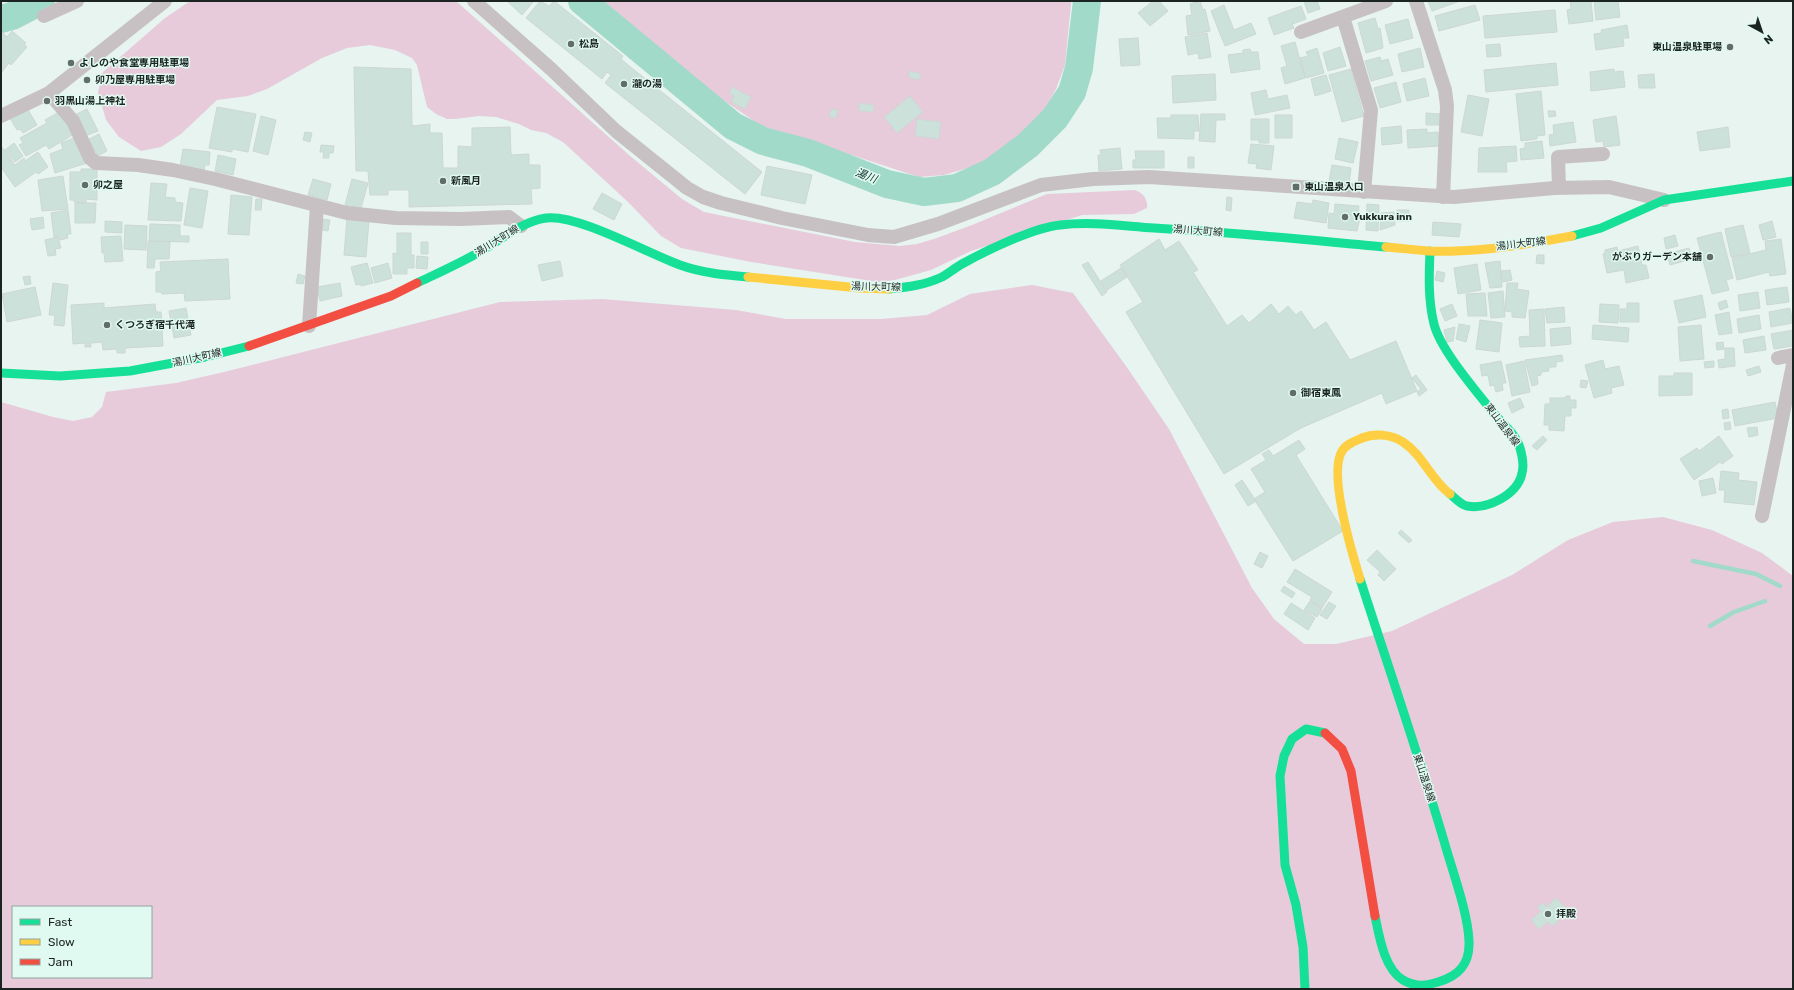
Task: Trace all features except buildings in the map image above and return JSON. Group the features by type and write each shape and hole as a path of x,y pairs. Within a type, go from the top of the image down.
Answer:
{"main road":[{"name":"湯川大町線","path":"1,373 60,376 130,370 169,365 245,347 309,326 391,296 475,255 521,226 546,218 561,218 580,223 680,265 708,273 859,288 888,289 913,287 929,282 942,277 962,264 1005,244 1038,230 1060,225 1084,224 1190,230 1430,251 1518,246 1580,235 1619,221 1664,200 1793,181"},
{"name":"東山温泉線","path":"1305,989 1303,947 1296,905 1286,865 1280,776 1284,756 1292,739 1306,729 1326,733 1342,749 1351,771 1370,892 1381,948 1390,966 1402,980 1414,985 1425,986 1451,978 1462,968 1468,955 1469,940 1463,908 1426,781 1384,655 1355,561 1339,492 1337,474 1338,462 1342,450 1352,442 1369,435 1384,435 1402,441 1412,449 1447,492 1466,506 1486,505 1496,501 1514,490 1520,480 1523,471 1520,448 1515,438 1444,346 1434,325 1428,294 1430,251"}],"street":[{"path":"44,16 76,1"},
{"path":"1,116 49,93 165,1"},
{"path":"474,1 545,64 616,131 687,188 703,197 721,203 782,218 868,234 894,237 938,224 1041,185 1093,179 1149,177 1443,197 1558,188 1609,187 1664,200"},
{"path":"1301,32 1386,1"},
{"path":"1416,1 1446,90 1443,197"},
{"path":"1343,17 1371,110 1364,192"},
{"path":"49,93 73,121 90,158 96,163 138,165 173,170 216,179 347,213 396,218 461,220 509,217 521,226"},
{"path":"1558,188 1558,157 1603,154"},
{"path":"309,326 317,206"},
{"path":"1778,358 1793,355"},
{"path":"1762,516 1793,365"}],"shaded area":[{"path":"190,1 456,1 629,155 682,199 704,212 855,242 900,246 917,244 934,239 1047,194 1135,190 1144,197 1147,202 1147,208 1134,214 1082,215 971,251 931,270 895,280 878,282 751,262 681,248 661,236 628,202 563,142 546,133 531,130 519,124 496,117 479,116 447,119 436,114 427,107 417,65 412,58 395,50 370,45 347,48 322,58 267,89 248,96 217,100 181,134 161,147 141,151 119,137 106,120 98,92 103,72 165,18"},
{"path":"604,1 1071,1 1071,4 1065,65 1056,89 1041,117 1010,144 978,165 944,175 919,177 760,125 701,85"},
{"path":"1032,285 1073,293 1126,366 1169,429 1252,588 1274,619 1304,644 1336,644 1392,631 1512,575 1568,540 1613,522 1663,517 1712,530 1762,553 1793,576 1793,989 1,989 1,402 53,417 73,421 92,417 102,407 106,392 176,383 500,302 602,299 736,310 786,319 881,319 927,315 970,294"}],"waterway":[{"name":"湯川","path":"1,19 12,16 41,1"},
{"name":"湯川","path":"582,1 733,126 763,141 808,153 887,184 924,192 957,188 992,172 1028,145 1055,118 1072,92 1079,68 1087,1"},
{"path":"1693,561 1756,574 1780,586"},
{"path":"1710,626 1734,612 1765,601"}],"traffic: fast":[{"path":"1572,236 1601,228 1664,200 1793,181"},
{"path":"417,283 474,255 518,228 536,220 546,218 560,218 594,228 688,268 748,277"},
{"path":"889,289 936,280 972,258 1010,240 1037,230 1060,225 1107,224 1270,236 1386,247"},
{"path":"1430,251 1430,297 1432,315 1437,334 1458,368 1491,410 1515,437 1520,448 1523,467 1519,481 1515,488 1501,499 1493,503 1475,507 1467,506 1460,503 1450,494"},
{"path":"1,373 60,376 130,371 205,357 249,346"},
{"path":"1360,579 1424,775 1466,917 1469,949 1468,956 1462,968 1452,976 1425,985 1416,985 1403,980 1391,968 1383,951 1375,916"},
{"path":"1305,989 1303,947 1296,905 1285,865 1280,776 1284,756 1292,739 1306,729 1325,733"}],"traffic: slow":[{"path":"1386,247 1429,251 1483,250 1572,236"},
{"path":"748,277 859,288 889,289"},
{"path":"1360,579 1347,533 1339,495 1338,462 1342,451 1346,446 1356,440 1372,435 1382,435 1398,439 1410,447 1437,482 1450,494"}],"traffic: jam":[{"path":"249,346 391,296 417,283"},
{"path":"1325,733 1342,749 1351,771 1375,916"}],"place":[{"name":"松島","path":"571,44"},
{"name":"東山温泉駐車場","path":"1730,47"},
{"name":"よしのや食堂専用駐車場","path":"71,63"},
{"name":"卯乃屋専用駐車場","path":"87,80"},
{"name":"瀧の湯","path":"624,84"},
{"name":"羽黒山湯上神社","path":"47,101"},
{"name":"新風月","path":"443,181"},
{"name":"卯之屋","path":"85,185"},
{"name":"東山温泉入口","path":"1296,187"},
{"name":"Yukkura inn","path":"1345,217"},
{"name":"がぶりガーデン本舗","path":"1710,257"},
{"name":"くつろぎ宿千代滝","path":"107,325"},
{"name":"御宿東鳳","path":"1293,393"},
{"name":"拝殿","path":"1548,914"}]}
